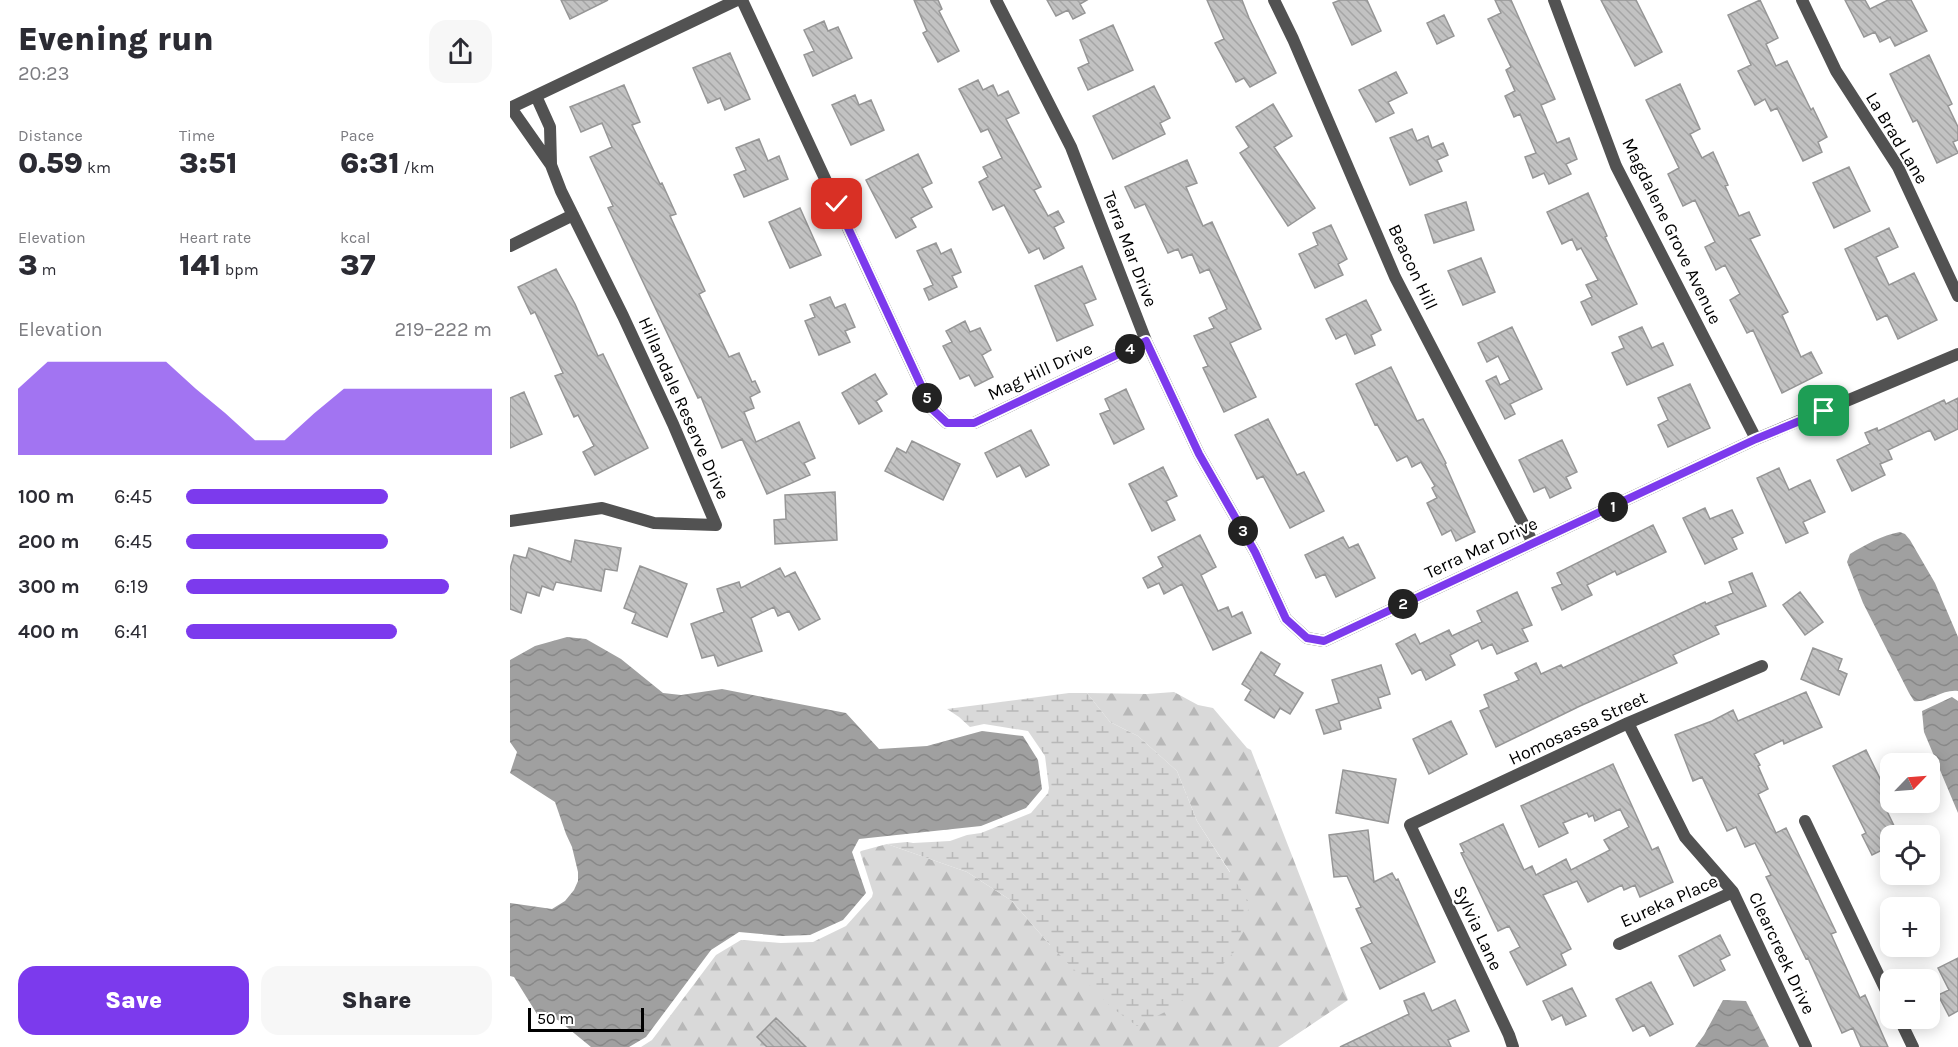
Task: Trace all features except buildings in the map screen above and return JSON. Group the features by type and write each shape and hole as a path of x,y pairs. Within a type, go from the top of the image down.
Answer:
{"street":[{"path":"511,108 737,0"},
{"name":"Mag Hill Drive","path":"742,0 932,409 947,423 974,423 1146,341"},
{"name":"Terra Mar Drive","path":"996,0 1071,147 1146,341 1199,454 1255,552 1286,619 1307,638 1324,641 1756,439 1958,354"},
{"name":"Beacon Hill","path":"1274,0 1395,277 1533,543"},
{"name":"Magdalene Grove Avenue","path":"1554,0 1617,166 1756,439"},
{"name":"La Brad Lane","path":"1802,0 1836,71 1898,167 1958,296"},
{"name":"Hillandale Reserve Drive","path":"536,96 550,127 551,165"},
{"name":"Hillandale Reserve Drive","path":"510,521 602,508 654,523 716,525 673,424 551,165 511,108"},
{"path":"510,246 573,215"},
{"name":"Homosassa Street","path":"1410,825 1628,723 1762,666"},
{"name":"Clearcreek Drive","path":"1628,723 1685,837 1733,892 1806,1047"},
{"path":"1805,821 1880,978"},
{"name":"Sylvia Lane","path":"1410,825 1513,1047"},
{"name":"Eureka Place","path":"1619,944 1733,892"},
{"path":"1904,1029 1913,1047"}],"green space":[{"path":"1174,692 1198,705 1213,708 1251,750 1348,1000 1278,1047 641,1047 652,1040 716,955 741,940 781,943 813,942 846,926 873,893 861,851 887,844 967,872 1012,901 1050,945 1230,872 1197,821 1177,771 1138,736 1110,722 1087,693"},
{"path":"1069,693 1087,693 1110,722 1138,736 1177,771 1197,821 1250,904 1234,952 1205,984 1167,1011 1137,1026 1111,1007 1050,945 1012,901 967,872 887,844 950,841 981,833 1031,813 1048,793 1049,788 1045,756 1028,731 984,724 970,727 947,709"}],"water":[{"path":"1900,532 1910,540 1935,583 1958,637 1958,691 1946,692 1920,701 1914,701 1909,693 1863,603 1847,562 1850,554 1862,547"},
{"path":"567,637 586,639 621,659 663,693 681,695 722,689 846,713 879,749 927,746 982,731 1023,736 1038,760 1042,789 1026,808 981,826 859,839 852,852 866,893 843,920 810,935 782,936 739,932 711,950 646,1037 629,1047 591,1047 558,1020 537,1014 514,977 510,976 510,903 552,909 565,901 574,890 578,881 578,872 572,847 555,802 510,773 517,752 510,742 510,660 535,646"},
{"path":"1952,697 1958,701 1958,813 1940,770 1940,753 1933,753 1924,732 1922,711"},
{"path":"1723,1000 1746,1001 1769,1047 1695,1047"}],"route":[{"path":"837,204 932,409 947,423 974,423 1146,341 1199,454 1255,552 1286,619 1307,638 1324,641 1756,439 1824,411"}]}
